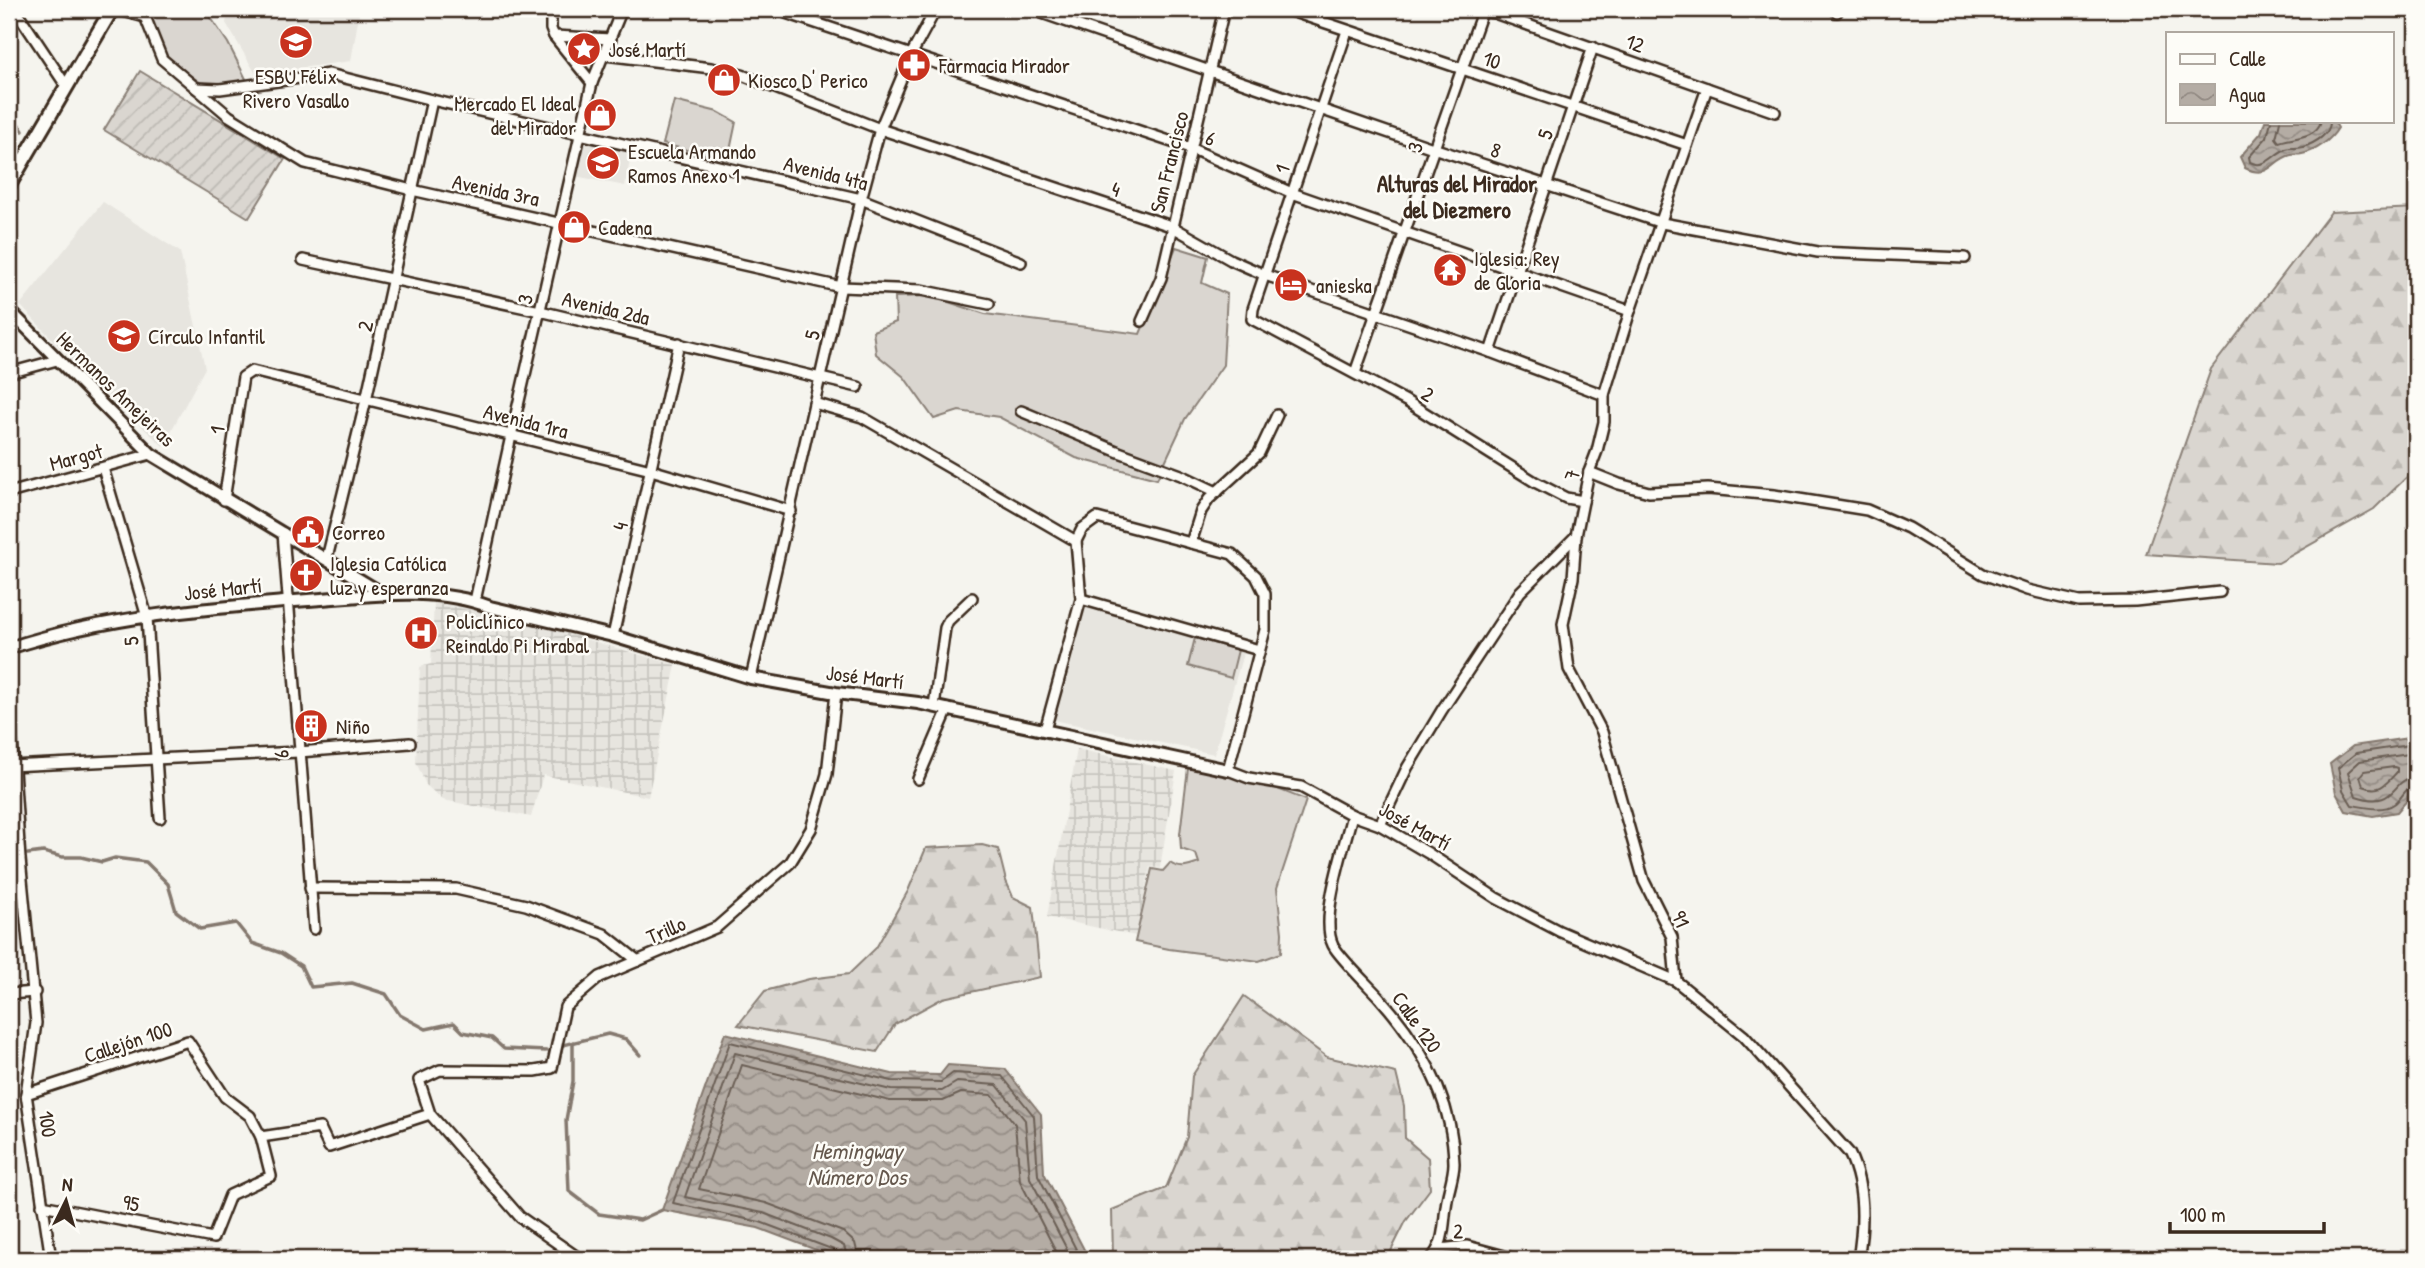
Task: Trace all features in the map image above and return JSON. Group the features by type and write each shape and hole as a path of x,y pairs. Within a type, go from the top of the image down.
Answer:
{"main road":[{"path":"9,185 114,9"}],"street":[{"path":"15,9 67,87"},
{"path":"114,9 143,13"},
{"path":"551,9 551,29 554,36 592,83"},
{"name":"3","path":"475,601 592,83 622,9"},
{"name":"6","path":"774,9 1190,148 1292,193 1630,311"},
{"name":"5","path":"751,678 791,511 819,377 880,129 911,55 936,9"},
{"name":"8","path":"1030,9 1433,148 1662,223 1818,252 1965,258"},
{"name":"San Francisco","path":"1142,321 1160,278 1224,9"},
{"name":"10","path":"1285,9 1687,145"},
{"name":"3","path":"1355,373 1482,12"},
{"name":"12","path":"1482,12 1494,13 1775,112"},
{"name":"Avenida 3ra","path":"143,13 162,59 229,116 305,163 412,190 841,287 921,290 989,304"},
{"name":"1","path":"1252,319 1253,309 1347,31"},
{"path":"554,36 611,39"},
{"name":"5","path":"1490,352 1593,47"},
{"name":"4","path":"605,55 711,68 742,75 880,129 1171,226 1231,260 1265,275 1490,352 1604,395"},
{"name":"Avenida 4ta","path":"196,89 220,89 330,74 861,199 1021,262"},
{"name":"7","path":"1576,536 1589,472 1604,422 1604,395 1707,88"},
{"name":"2","path":"327,558 394,280 432,100"},
{"name":"Avenida 2da","path":"303,260 540,311 858,387"},
{"name":"Hermanos Amejeiras","path":"9,310 151,454 385,595"},
{"name":"2","path":"1252,319 1406,401 1535,482 1566,498 1583,501"},
{"name":"4","path":"613,636 679,343"},
{"path":"9,373 57,360"},
{"name":"1","path":"224,500 243,377 252,371"},
{"name":"Avenida 1ra","path":"252,371 651,470 791,511"},
{"path":"814,403 862,416 1076,541"},
{"path":"1021,411 1217,492"},
{"path":"1191,543 1201,511 1217,492 1259,453 1277,415"},
{"name":"Margot","path":"9,493 151,454"},
{"name":"5","path":"103,468 147,617 160,818"},
{"path":"1589,472 1649,492 1708,489 1774,495 1867,510 1908,528 1983,574 2027,590 2079,602 2135,601 2220,592"},
{"path":"1045,730 1081,599 1076,541 1082,529 1097,518 1232,554 1256,576 1265,594 1265,630 1228,770"},
{"name":"6","path":"283,533 314,929"},
{"path":"1380,825 1407,768 1520,592 1576,536"},
{"name":"91","path":"1576,536 1573,578 1563,624 1569,668 1602,732 1644,881 1672,937 1676,981"},
{"name":"José Martí","path":"9,645 71,630 208,608 385,595 430,594 475,601 490,607 613,636 751,678 934,706 1228,770 1250,778 1301,787 1352,815 1380,825 1496,898 1559,931 1676,981"},
{"path":"934,706 945,628 948,621 972,598"},
{"path":"1081,599 1259,650"},
{"name":"Trillo","path":"430,1114 419,1080 440,1070 551,1069 565,1007 600,977 717,927 790,863 811,830 827,774 836,693"},
{"path":"9,695 11,766 35,992 9,994"},
{"path":"918,779 948,709"},
{"path":"11,766 299,752 410,743"},
{"name":"Calle 120","path":"1352,815 1331,898 1328,919 1332,945 1398,1020 1440,1088 1448,1116 1454,1164 1440,1249"},
{"path":"310,888 456,889 526,905 604,934 638,961"},
{"path":"1676,981 1744,1036 1849,1153 1858,1170 1863,1229 1858,1259"},
{"name":"100","path":"35,992 36,1023 26,1094 51,1258"},
{"name":"Callejón 100","path":"26,1094 188,1041 226,1097 250,1116 261,1137"},
{"path":"261,1137 320,1128 329,1147 430,1114 520,1217 579,1259"},
{"name":"95","path":"42,1205 213,1238 230,1195 271,1175 261,1137"},
{"name":"2","path":"1440,1249 1467,1246 1516,1259"},
{"path":"1431,1259 1440,1249"},
{"path":"51,1258 65,1259"}],"shaded area":[{"name":"ESBU Félix Rivero Vasallo","path":"229,9 360,9 351,61 256,74 226,23"},
{"name":"Escuela Armando Ramos Anexo 1","path":"582,138 632,150 625,186 575,176"},
{"name":"Círculo Infantil","path":"103,202 180,252 205,368 163,446 88,377 20,305"},
{"path":"434,603 512,618 676,665 648,797 543,775 531,817 443,800 426,785 416,762 420,667 431,664"},
{"path":"1082,605 1245,647 1214,754 1054,720"},
{"path":"1077,749 1176,771 1160,868 1150,867 1136,936 1047,917"}],"green space":[{"path":"145,9 205,9 228,43 248,83 207,87 164,57"},
{"path":"566,41 596,41 586,65"},
{"path":"140,71 285,159 249,218 104,130"},
{"path":"674,101 718,112 736,122 728,160 663,144"},
{"path":"2416,208 2416,468 2374,509 2278,563 2146,554 2211,369 2331,212"},
{"path":"1176,247 1208,257 1202,283 1227,294 1223,365 1185,419 1157,479 1076,458 999,417 959,411 934,419 904,377 876,354 873,331 896,322 895,297 930,296 985,314 1140,334"},
{"path":"1195,638 1238,650 1231,678 1188,666"},
{"path":"1188,768 1249,778 1306,800 1277,888 1282,933 1281,953 1259,961 1135,942 1152,869 1163,871 1170,863 1188,867 1199,863 1196,854 1181,849 1180,834"},
{"path":"982,845 998,849 1013,897 1033,907 1040,977 943,998 895,1024 877,1052 738,1025 765,991 809,979 849,974 876,948 908,891 926,848"},
{"path":"1244,996 1327,1057 1396,1073 1404,1106 1405,1138 1428,1158 1430,1189 1406,1221 1387,1259 1113,1259 1112,1210 1166,1188 1187,1137 1192,1076"}],"water":[{"path":"2265,122 2335,122 2338,128 2318,148 2284,157 2260,172 2245,168 2240,157 2261,133"},
{"path":"2416,737 2416,790 2397,812 2373,816 2346,811 2336,793 2330,764 2353,746"},
{"name":"Hemingway Número Dos","path":"725,1033 892,1074 940,1075 948,1065 1005,1069 1041,1114 1044,1173 1089,1259 840,1259 758,1228 662,1210"}],"waterway":[{"path":"9,110 23,131"},
{"path":"28,854 43,852 102,862 115,858 146,862 168,884 176,911 200,929 236,923 252,943 281,953 301,966 311,987 352,983 386,994 400,1015 426,1029 454,1023 463,1032 492,1038 504,1049 546,1051"},
{"path":"563,1045 608,1034 626,1039 640,1055"},
{"path":"573,1042 573,1081 566,1120 569,1191 599,1214 640,1220 662,1210"}],"place":[{"name":"ESBU Félix Rivero Vasallo","path":"296,42"},
{"name":"José Martí","path":"584,49"},
{"name":"Farmacia Mirador","path":"914,65"},
{"name":"Kiosco D' Perico","path":"724,80"},
{"name":"Mercado El Ideal del Mirador","path":"600,115"},
{"name":"Escuela Armando Ramos Anexo 1","path":"603,163"},
{"name":"Cadena","path":"574,227"},
{"name":"Iglesia: Rey de Gloria","path":"1450,270"},
{"name":"anieska","path":"1291,285"},
{"name":"Círculo Infantil","path":"124,336"},
{"name":"Correo","path":"308,532"},
{"name":"Iglesia Católica luz y esperanza","path":"306,575"},
{"name":"Policlínico Reinaldo Pi Mirabal","path":"421,633"},
{"name":"Niño","path":"311,726"}],"district":[{"name":"Alturas del Mirador del Diezmero","path":"1457,196"}]}
